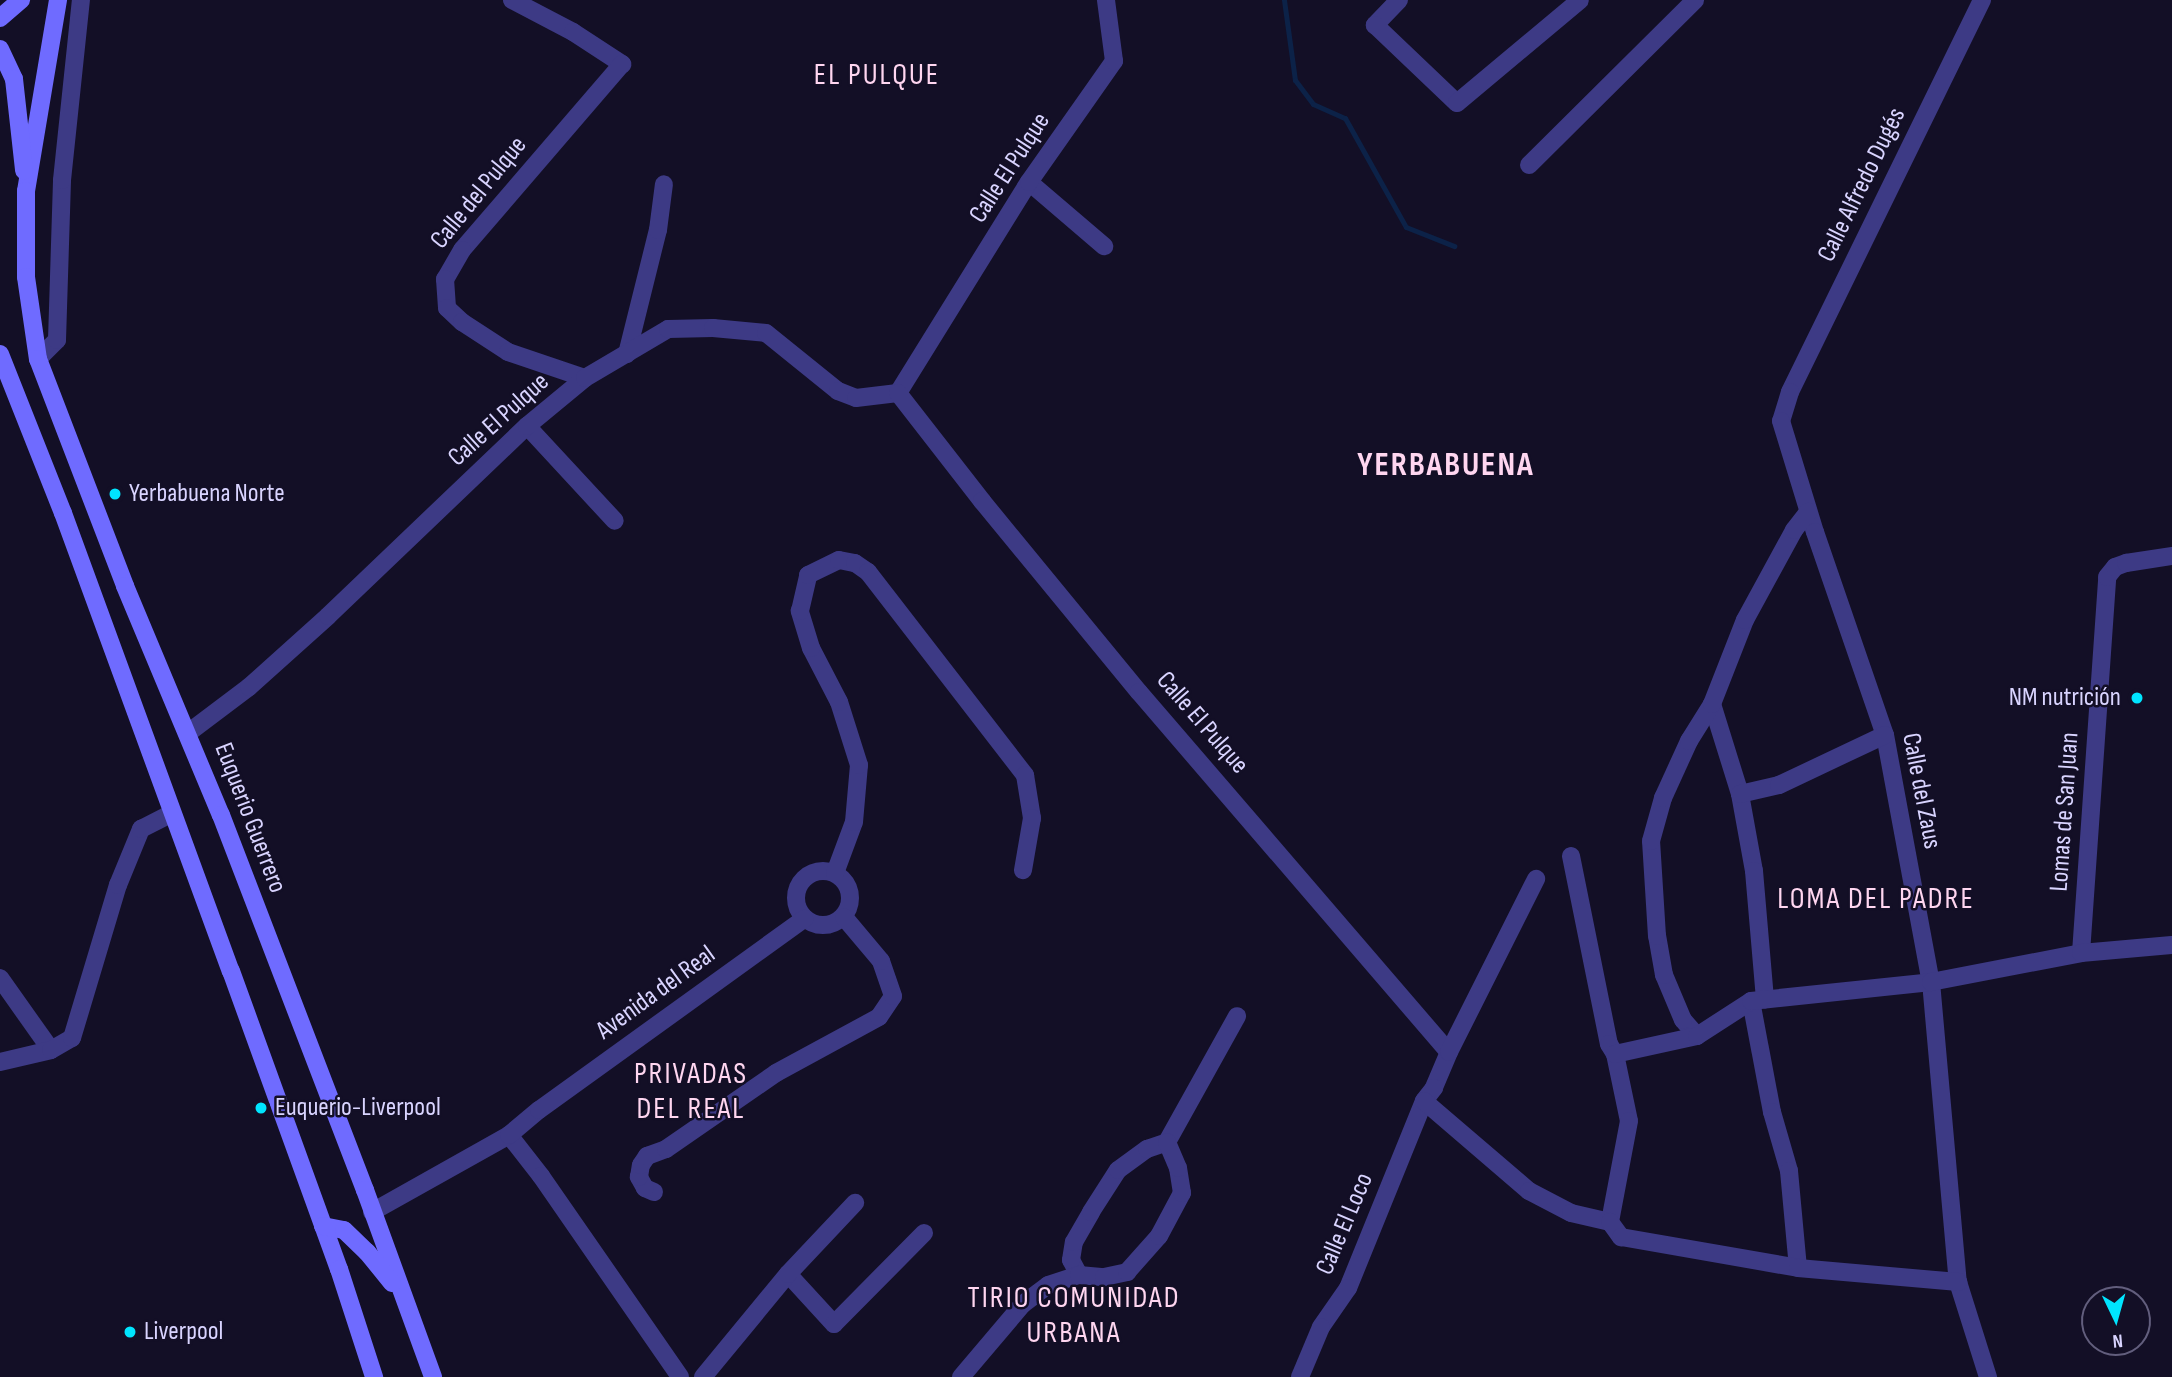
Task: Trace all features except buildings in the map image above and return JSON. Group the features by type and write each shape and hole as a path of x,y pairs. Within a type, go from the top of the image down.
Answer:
{"main road":[{"path":"0,18 21,0"},
{"path":"26,191 58,0"},
{"path":"0,49 14,79 26,191"},
{"path":"0,67 14,79"},
{"name":"Euquerio Guerrero","path":"26,191 26,277 38,359 125,586 188,733 433,1377"},
{"path":"1,361 63,513 323,1226 374,1377"},
{"path":"323,1226 344,1230 367,1252 402,1297"}],"street":[{"path":"38,359 57,340 62,180 81,0"},
{"name":"Calle del Pulque","path":"512,0 573,32 622,64 462,250 445,279 447,308 462,322 508,352 585,378"},
{"name":"Calle El Pulque","path":"898,393 1029,182 1114,61 1106,0"},
{"path":"1399,0 1375,24 1457,103 1580,0"},
{"path":"1529,165 1695,0"},
{"name":"Calle Alfredo Dugés","path":"1790,392 1982,0"},
{"path":"1029,182 1104,246"},
{"path":"626,354 658,230 664,184"},
{"name":"Calle El Pulque","path":"188,733 249,687 289,652 527,426 585,378 668,329 713,328 766,333 838,391 856,398 898,393"},
{"name":"Calle del Zaus","path":"1790,392 1781,421 1808,512 1885,735 1931,982 1958,1282 1988,1377"},
{"name":"Calle El Pulque","path":"898,393 982,501 1139,692 1449,1052"},
{"path":"527,426 615,521"},
{"path":"1697,1036 1683,1020 1664,975 1657,936 1651,841 1663,798 1689,741 1712,704 1745,620 1794,530 1808,512"},
{"name":"Lomas de San Juan","path":"2081,953 2107,578 2115,567 2126,563 2172,556"},
{"path":"835,873 854,822 859,765 839,702 811,648 800,611 808,575 839,560 855,563 868,572 1026,775 1032,818 1023,870"},
{"path":"1712,704 1740,794 1754,871 1758,1000 1772,1112 1789,1171 1798,1268"},
{"path":"1740,794 1779,785 1885,735"},
{"path":"0,1062 51,1050 72,1038 118,885 141,829 172,813"},
{"path":"1570,856 1609,1044 1615,1055 1629,1121 1610,1222"},
{"path":"820,870 835,873 846,881 851,893 850,906 844,917 832,925 817,925 804,919 796,905 796,890 805,876 820,870"},
{"path":"1536,879 1429,1095 1529,1191 1571,1213 1610,1222 1621,1237 1798,1268 1958,1282"},
{"path":"654,1192 645,1188 639,1177 641,1164 647,1156 666,1149 776,1073 879,1017 893,996 885,972 880,961 844,917"},
{"name":"Avenida del Real","path":"372,1212 509,1135 539,1110 804,919"},
{"path":"1615,1055 1697,1036 1758,1000 1931,982 2081,953 2172,944"},
{"path":"0,978 51,1050"},
{"path":"1079,1275 1071,1260 1074,1242 1098,1201 1118,1170 1147,1149 1167,1142 1237,1016"},
{"name":"Calle El Loco","path":"1300,1377 1321,1327 1348,1288 1429,1095"},
{"path":"509,1135 541,1176 680,1377"},
{"path":"961,1377 1023,1304 1048,1286 1079,1275 1104,1277 1127,1272 1159,1236 1182,1193 1178,1168 1167,1142"},
{"path":"704,1377 788,1274 855,1203"},
{"path":"788,1274 834,1324 924,1233"}],"waterway":[{"path":"1284,0 1295,80 1313,104 1345,118 1406,227 1454,246"}],"place":[{"name":"Yerbabuena Norte","path":"115,494"},
{"name":"NM nutrición","path":"2137,698"},
{"name":"Euquerio-Liverpool","path":"261,1108"},
{"name":"Liverpool","path":"130,1332"}],"district":[{"name":"EL PULQUE","path":"877,75"},
{"name":"YERBABUENA","path":"1446,466"},
{"name":"LOMA DEL PADRE","path":"1876,899"},
{"name":"PRIVADAS DEL REAL","path":"691,1091"},
{"name":"TIRIO COMUNIDAD URBANA","path":"1074,1315"}]}
